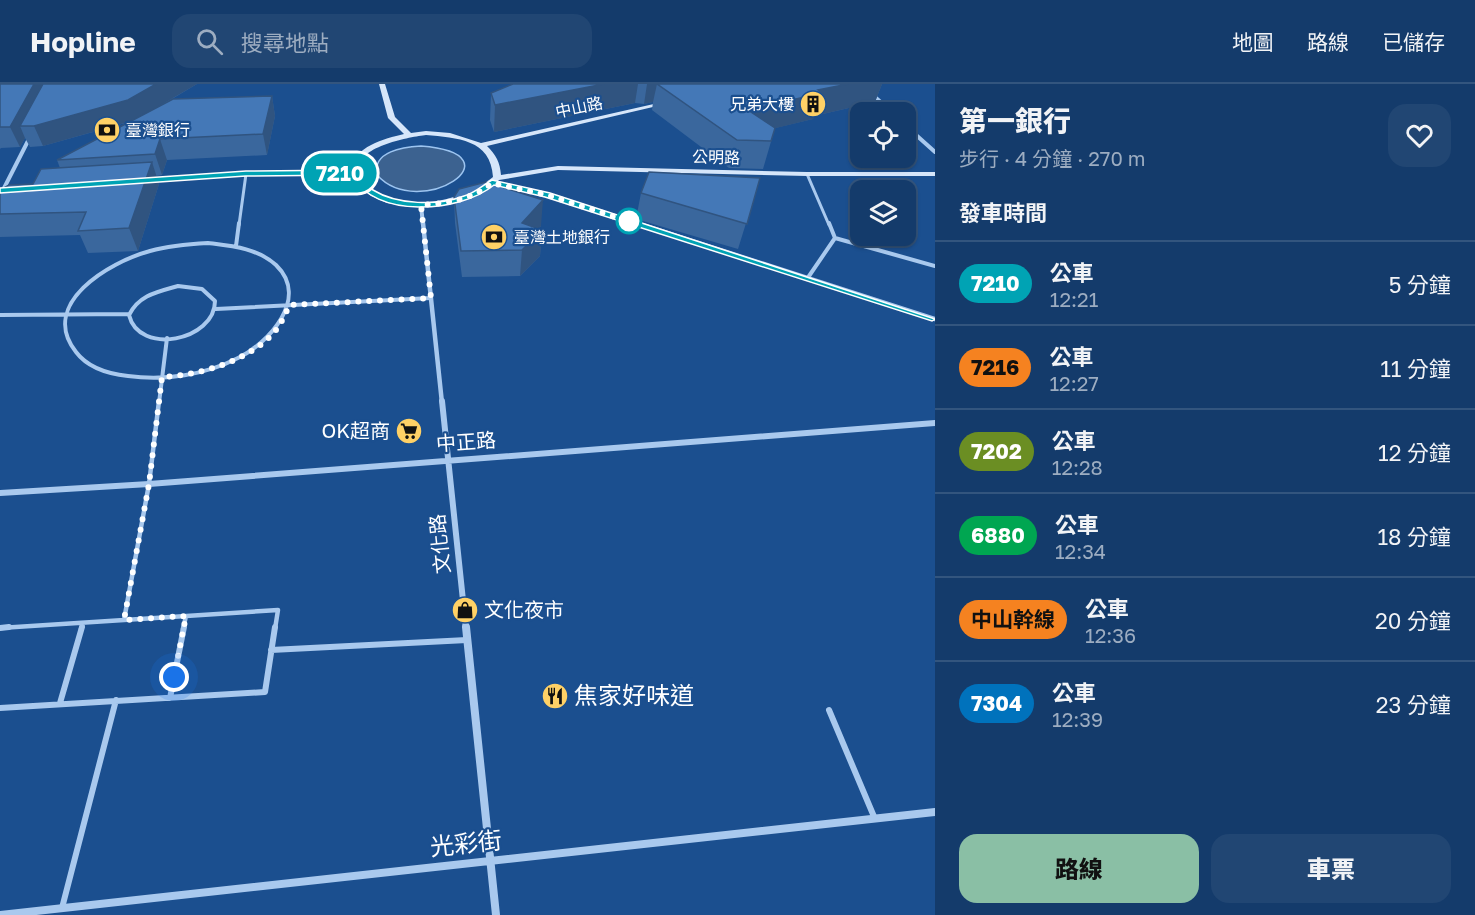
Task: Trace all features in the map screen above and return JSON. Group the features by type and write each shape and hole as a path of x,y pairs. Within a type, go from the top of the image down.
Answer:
{"street":[{"path":"382,84 392,118 408,135"},
{"path":"860,84 881,102"},
{"name":"中山路","path":"481,145 675,101"},
{"path":"1,192 36,125"},
{"path":"448,134 481,145 494,155 498,167 495,180 482,191 448,203 421,205 388,200 372,193 361,184 355,172 356,164 362,155 373,147 408,135 448,134"},
{"path":"916,135 935,152"},
{"name":"公明路","path":"495,180 558,168 807,174 935,174"},
{"path":"128,182 246,174 355,172"},
{"path":"495,180 935,319"},
{"path":"1,192 13,189"},
{"name":"文化路","path":"421,205 496,915"},
{"name":"中正路","path":"0,493 149,484 935,423"},
{"name":"光彩街","path":"0,915 935,812"}],"lane":[{"path":"236,246 246,174"},
{"path":"807,174 835,238"},
{"path":"835,238 935,266"},
{"path":"807,279 835,238"},
{"path":"208,243 236,246 261,255 279,268 289,285 290,305 278,327 254,349 221,366 181,376 140,378 104,372 78,357 65,337 65,315 76,295 95,277 119,262 148,251 178,245 208,243"},
{"path":"178,286 202,289 215,301 216,309 205,325 181,336 167,338 141,335 128,322 133,306 146,295 178,286"},
{"path":"216,309 431,298"},
{"path":"0,315 129,314"},
{"path":"124,620 149,484 167,338"},
{"path":"0,628 278,610 265,692 0,708"},
{"path":"171,698 186,616"},
{"path":"60,703 83,623"},
{"path":"271,650 467,640"},
{"path":"62,908 116,700"},
{"path":"829,710 874,819"}],"water":[{"path":"421,146 450,151 463,161 463,171 453,181 437,189 416,191 395,188 377,175 379,160 384,156 398,149"}],"building":[{"path":"0,84 34,84 10,127 0,127"},
{"path":"43,84 156,84 128,100 34,126 20,126"},
{"path":"513,84 604,84 495,105 491,93"},
{"path":"657,84 848,84 818,90 822,93 748,110 775,128 771,141 737,140"},
{"path":"272,96 263,134 160,139 155,154 57,160 173,99"},
{"path":"152,162 129,228 78,231 86,212 0,214 0,190 9,185 33,184 41,169"},
{"path":"649,172 760,178 747,224 641,193"},
{"path":"486,182 543,200 522,223 542,230 522,250 461,251 454,197 459,189"}],"bus line":[{"name":"7210","path":"0,190 246,174 355,172 361,184 372,193 388,200 421,205 448,203 467,198 492,183 547,195 935,319"}],"place":[{"name":"兄弟大樓","path":"813,104"},
{"name":"臺灣銀行","path":"107,130"},
{"name":"臺灣土地銀行","path":"494,237"},
{"name":"OK超商","path":"409,431"},
{"name":"文化夜市","path":"465,610"},
{"name":"焦家好味道","path":"555,696"}],"route":[{"path":"174,677 186,616 124,620 149,484 162,377 181,376 221,366 254,349 278,327 290,305 431,298 421,205 448,203 467,198 492,183 547,195 634,223 629,221"}]}
